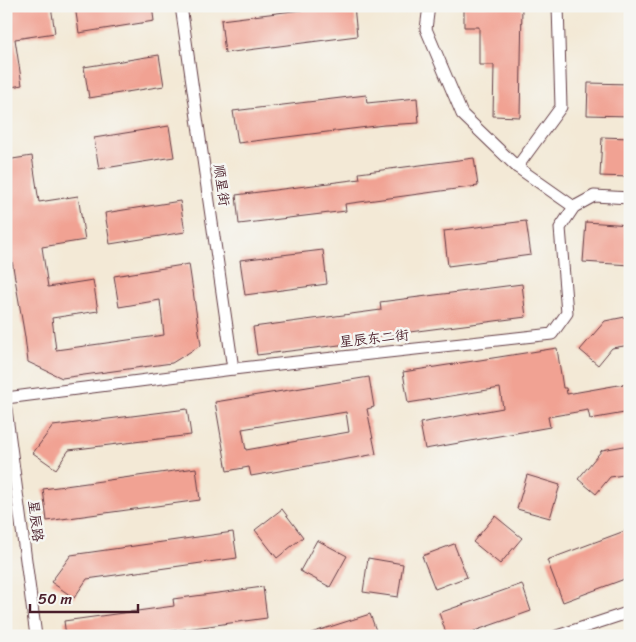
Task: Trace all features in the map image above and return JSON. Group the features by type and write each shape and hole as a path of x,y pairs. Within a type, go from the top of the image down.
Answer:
{"street":[{"name":"顺星街","path":"181,6 233,369"},
{"path":"429,6 426,28 462,114 517,168 574,207 594,196 630,198"},
{"path":"517,168 561,107 558,6"},
{"name":"星辰东二街","path":"6,398 233,369 552,334 567,313 560,228 574,207"},
{"name":"星辰路","path":"6,409 36,636"},
{"path":"557,636 630,612"}],"building":[{"path":"6,6 51,6 55,33 15,39 22,85 6,88"},
{"path":"75,6 152,6 154,21 79,33"},
{"path":"333,6 354,6 357,36 225,53 221,20"},
{"path":"464,6 522,6 520,117 493,116 494,65 479,65 479,27 464,27"},
{"path":"159,55 164,86 89,98 84,67"},
{"path":"588,83 630,84 630,116 587,115"},
{"path":"366,95 367,103 417,98 419,123 384,125 238,143 233,111"},
{"path":"169,126 174,157 99,169 94,138"},
{"path":"602,137 630,138 630,177 600,176"},
{"path":"32,156 39,202 78,196 85,240 42,247 48,287 93,280 98,311 52,318 56,350 164,335 160,300 119,307 114,276 189,264 201,345 172,363 62,378 28,362 6,226 6,160"},
{"path":"474,158 478,186 345,204 346,211 239,224 236,195 360,179 359,173"},
{"path":"180,201 185,232 110,244 105,213"},
{"path":"526,221 531,255 448,266 444,231"},
{"path":"586,222 630,225 630,265 583,262"},
{"path":"323,250 327,284 245,295 240,260"},
{"path":"522,284 526,317 363,338 364,342 257,355 253,327 381,310 380,302"},
{"path":"630,316 630,345 612,348 598,365 580,350 605,321"},
{"path":"557,348 563,388 566,388 567,394 630,383 630,412 590,419 588,410 548,417 550,427 425,449 420,423 503,408 500,388 408,403 403,372"},
{"path":"369,377 374,407 367,409 376,454 251,476 249,467 227,471 215,402","holes":["346,412 349,432 246,450 242,429"]},
{"path":"187,409 191,435 69,450 56,469 33,453 53,426"},
{"path":"630,445 630,474 610,477 596,494 578,479 602,450"},
{"path":"196,468 200,500 47,521 43,489"},
{"path":"527,475 560,485 550,518 517,509"},
{"path":"282,509 303,537 277,558 255,530"},
{"path":"495,516 522,538 500,564 473,542"},
{"path":"630,529 630,577 563,602 547,560"},
{"path":"233,532 237,558 87,579 74,598 51,582 71,555"},
{"path":"317,540 347,556 330,587 300,571"},
{"path":"454,544 467,577 435,589 422,556"},
{"path":"368,558 403,564 398,597 363,592"},
{"path":"522,584 531,611 460,636 447,636 439,613"},
{"path":"263,587 267,618 157,633 157,636 66,636 64,621 174,606 173,599"},
{"path":"370,614 378,636 312,636 311,633"}]}
